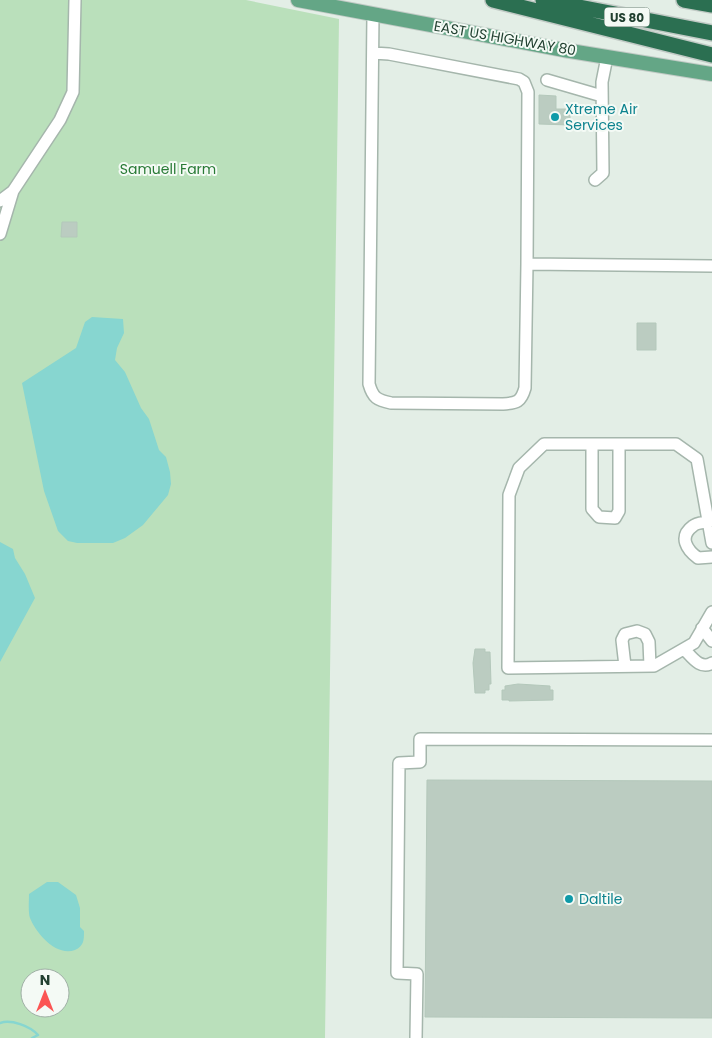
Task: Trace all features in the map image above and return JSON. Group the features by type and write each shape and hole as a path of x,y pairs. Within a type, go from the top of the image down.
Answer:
{"highway":[{"path":"493,0 712,55"},
{"name":"US 80","path":"543,0 712,33"},
{"path":"684,0 712,5"}],"main road":[{"name":"EAST US HIGHWAY 80","path":"298,0 607,57 712,74"}],"lane":[{"path":"0,234 3,214 13,191 60,120 73,92 75,0"},
{"path":"373,14 370,384 372,393 379,400 391,403 515,403 522,397 525,388 528,92 524,82 519,79 389,54 373,53"},
{"path":"595,180 603,173 602,82 607,57"},
{"path":"547,80 602,96"},
{"path":"0,201 13,191"},
{"path":"527,264 712,266"},
{"path":"712,543 710,522 696,459 676,444 544,444 519,468 509,495 508,668 654,666 694,643 712,612"},
{"path":"592,444 592,509 599,517 615,518 619,511 618,444"},
{"path":"710,522 694,524 686,533 686,543 689,552 698,558 712,557"},
{"path":"702,628 712,641"},
{"path":"625,666 622,640 625,634 637,631 645,634 649,642 650,666"},
{"path":"684,649 700,664 707,665 712,663"},
{"path":"416,1038 417,974 397,973 399,763 420,762 420,739 712,740"}],"green space":[{"name":"Samuell Farm","path":"0,0 246,0 339,19 325,1038 0,1038"}],"water":[{"path":"92,317 123,319 124,333 117,348 115,360 125,372 141,408 149,419 159,450 166,457 170,472 171,484 168,495 143,525 125,538 113,543 77,543 68,541 58,531 44,491 22,383 76,348 85,322"},
{"path":"0,542 13,549 15,558 25,574 35,598 0,662"},
{"path":"47,882 58,882 76,895 80,908 80,927 84,931 84,940 82,945 75,950 61,950 54,947 42,937 30,918 29,894"}],"building":[{"name":"Xtreme Air Services","path":"539,95 556,96 556,109 570,109 570,125 539,124"},
{"path":"62,222 77,222 77,237 61,237"},
{"path":"637,323 656,323 656,350 637,350"},
{"path":"475,649 485,649 485,652 490,652 491,684 489,684 489,690 485,690 485,693 475,693 473,663"},
{"path":"518,684 550,686 550,690 553,690 553,700 502,700 502,690 505,690 505,686"},
{"name":"Daltile","path":"427,780 712,781 712,1018 425,1017"}],"waterway":[{"path":"0,1023 9,1022 25,1026 38,1035 32,1038"}],"place":[{"name":"Xtreme Air Services","path":"555,117"},
{"name":"Daltile","path":"569,899"}]}
